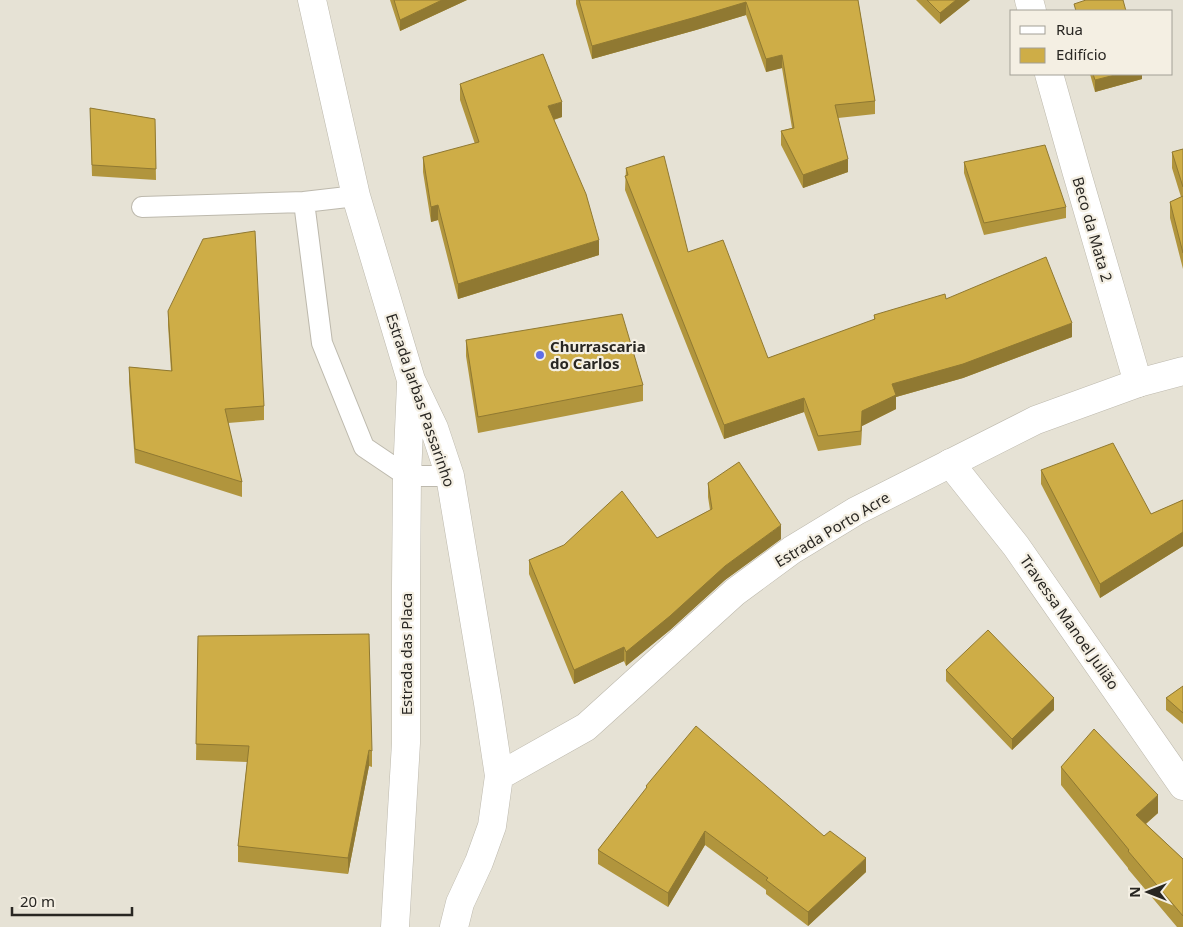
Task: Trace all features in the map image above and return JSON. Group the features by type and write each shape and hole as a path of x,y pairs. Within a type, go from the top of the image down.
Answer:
{"street":[{"name":"Estrada Jarbas Passarinho","path":"312,0 356,196 411,380 434,428 450,476 499,776"},
{"name":"Beco da Mata 2","path":"1049,75 1138,383"},
{"name":"Estrada Porto Acre","path":"499,776 586,727 735,592 792,550 856,512 1036,420 1138,383 1183,372"},
{"name":"Estrada das Placa","path":"395,927 406,743 407,476 411,380"},
{"name":"Travessa Manoel Julião","path":"950,463 1016,546 1183,786"},
{"path":"454,927 460,903 479,862 492,826 499,776"}],"lane":[{"path":"142,207 304,202 356,196"},
{"path":"304,202 322,343 364,447 407,476 450,476"}],"building":[{"path":"394,0 442,0 400,20"},
{"path":"579,0 858,0 875,101 835,105 848,159 803,175 781,131 794,128 782,55 766,59 746,2 592,46"},
{"path":"927,0 956,0 940,13"},
{"path":"1086,0 1123,0 1126,10 1076,10 1074,4"},
{"path":"543,54 562,102 548,106 586,194 599,240 458,284 438,205 431,207 423,157 479,142 460,84"},
{"path":"1093,75 1115,75 1095,80"},
{"path":"90,108 155,119 156,169 92,165"},
{"path":"1045,145 1066,207 984,223 964,162"},
{"path":"1183,149 1183,187 1172,152"},
{"path":"664,156 688,252 723,240 768,358 875,319 874,315 945,294 946,299 1046,257 1072,323 963,364 892,384 896,395 862,411 861,431 818,436 804,398 724,425 625,176 628,175 626,168"},
{"path":"1183,196 1183,253 1170,202"},
{"path":"255,231 264,406 225,409 242,482 135,449 129,367 172,371 168,311 203,239"},
{"path":"622,314 643,385 478,417 466,340"},
{"path":"1113,443 1151,514 1183,500 1183,532 1100,584 1041,470"},
{"path":"739,462 781,525 725,566 670,616 626,652 624,647 574,670 529,560 564,545 622,491 657,538 712,509 708,483"},
{"path":"988,630 1054,698 1012,739 946,670"},
{"path":"369,634 372,751 369,750 348,858 238,846 249,746 196,744 198,636"},
{"path":"1183,686 1183,713 1166,698"},
{"path":"696,726 824,836 830,831 866,858 808,912 766,880 768,878 705,831 668,893 598,850 646,786"},
{"path":"1094,729 1158,795 1136,815 1183,859 1183,916 1061,767"}],"place":[{"name":"Churrascaria do Carlos","path":"540,355"}]}
